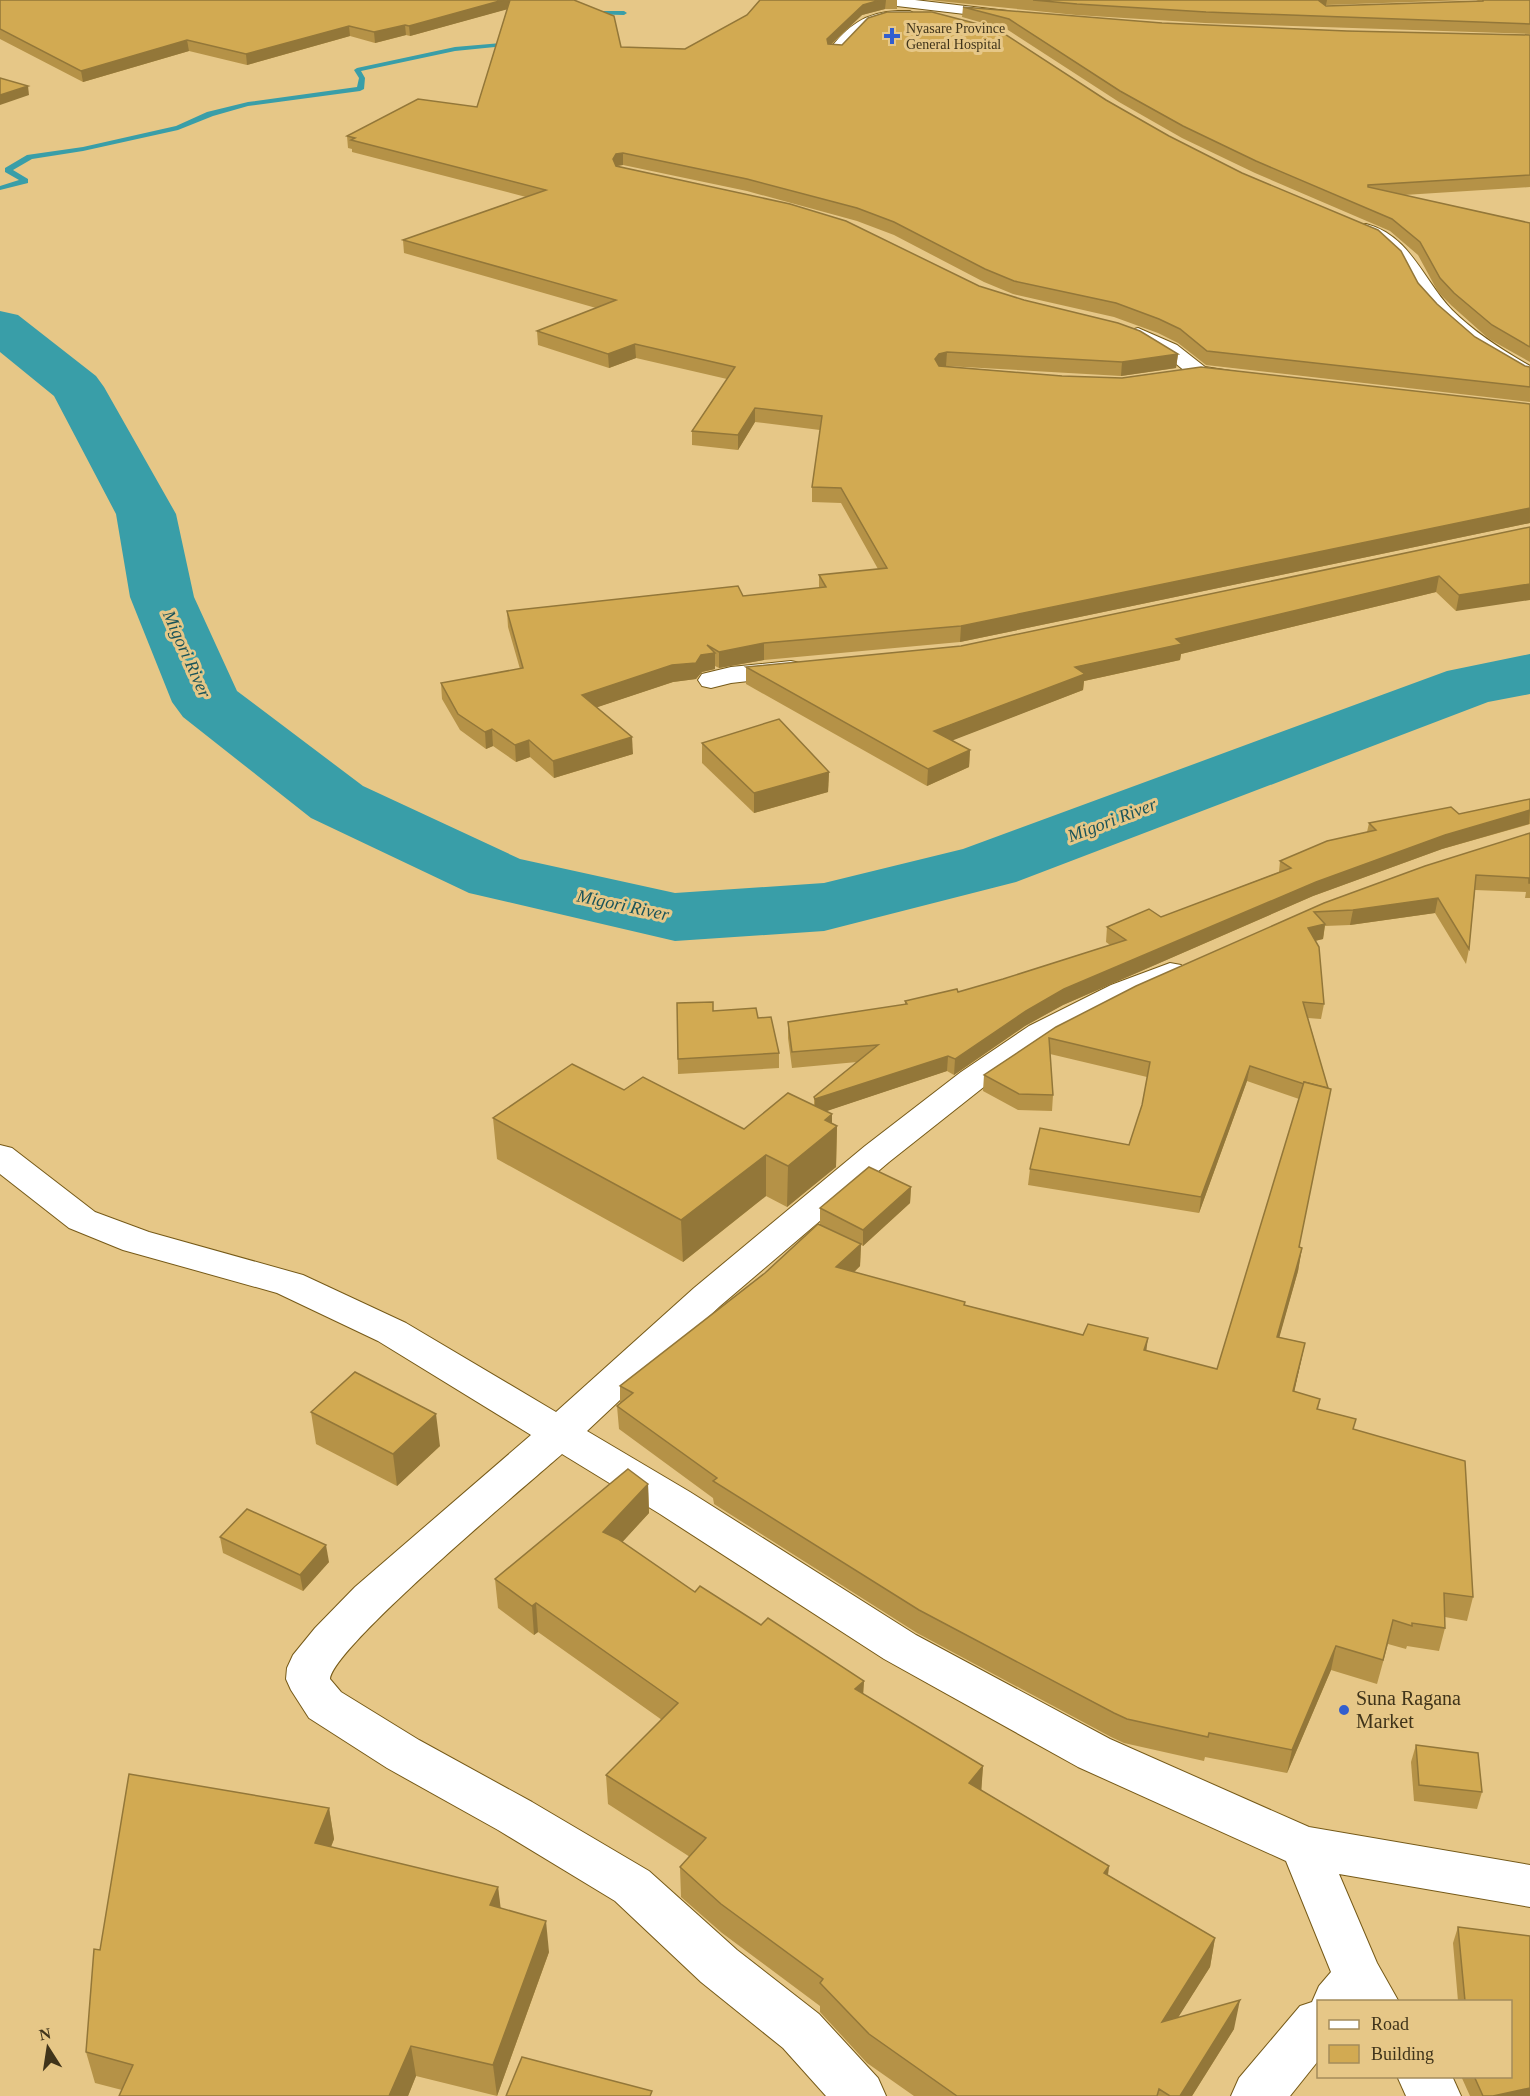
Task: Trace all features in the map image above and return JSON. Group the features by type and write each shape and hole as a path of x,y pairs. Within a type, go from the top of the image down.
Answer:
{"street":[{"path":"880,0 937,12 985,29"},
{"path":"835,51 846,43 866,21 897,15 937,12 1027,17"},
{"path":"1351,222 1383,237 1397,248 1409,261 1428,295 1460,328 1481,345 1530,374"},
{"path":"1118,327 1170,349 1199,373"},
{"path":"1169,377 1199,373 1254,379"},
{"path":"711,680 764,670 814,667"},
{"path":"860,2096 801,2031 719,1966 632,1886 515,1816 403,1754 325,1705 313,1690 309,1679 309,1668 330,1640 370,1599 560,1432 716,1290 877,1154 972,1079 1041,1033 1122,992 1195,961"},
{"path":"0,1156 82,1220 136,1241 290,1284 392,1332 560,1432 900,1647 1094,1753 1304,1847 1530,1886"},
{"path":"1304,1847 1356,1993"},
{"path":"1257,2096 1317,2024"},
{"path":"1424,2078 1435,2096"}],"building":[{"path":"0,0 503,0 409,26 374,32 349,26 246,54 187,40 81,71 0,29"},
{"path":"510,0 574,0 614,16 621,47 685,49 747,15 760,0 880,0 863,5 827,39 828,44 842,45 868,18 887,12 932,12 997,29 1106,100 1169,136 1242,173 1378,230 1401,251 1418,283 1437,304 1475,337 1530,367 1530,387 1207,351 1180,329 1159,319 1116,303 1014,281 985,269 894,222 857,208 747,179 623,153 616,154 613,159 616,166 790,204 846,221 979,286 1024,300 1118,323 1140,331 1178,354 1122,362 947,352 939,354 935,359 939,366 1062,376 1122,378 1201,367 1530,404 1530,508 961,626 764,643 719,652 707,645 715,653 701,655 696,663 672,665 582,695 632,737 553,761 529,740 515,745 492,729 485,732 458,714 441,683 523,668 507,611 738,586 743,596 826,587 819,575 887,568 841,488 812,487 822,416 755,408 738,435 692,431 735,367 635,344 608,354 537,331 616,300 403,240 546,190 351,140 355,138 347,136 418,99 477,107"},
{"path":"1033,0 1318,0 1326,6 1530,0 1530,24 1206,12"},
{"path":"963,7 1162,23 1347,31 1530,35 1530,175 1368,185 1368,187 1530,223 1530,347 1492,325 1454,293 1440,278 1420,242 1392,219 1256,161 1183,126 1120,91 1009,19"},
{"path":"0,78 28,86 0,95"},
{"path":"1530,527 1530,584 1459,595 1439,576 1176,639 1182,644 1075,667 1085,674 934,731 970,750 928,769 746,667 961,646"},
{"path":"779,719 829,772 754,793 702,743"},
{"path":"1530,799 1530,810 1445,835 1316,882 1064,989 1026,1011 955,1059 948,1056 815,1099 814,1097 878,1045 792,1052 788,1022 907,1004 905,1001 957,989 958,992 1126,940 1107,927 1149,909 1161,917 1291,868 1280,861 1327,841 1376,830 1369,823 1451,807 1459,814"},
{"path":"1530,833 1530,883 1529,878 1476,875 1469,949 1438,898 1353,910 1314,912 1325,924 1308,928 1319,947 1324,1004 1303,1002 1328,1088 1304,1082 1304,1084 1250,1066 1201,1197 1030,1169 1040,1128 1129,1145 1142,1105 1150,1062 1049,1038 1053,1095 1019,1094 984,1075 1056,1027 1136,986 1324,903 1425,866"},
{"path":"713,1002 713,1011 756,1008 758,1018 771,1017 779,1053 678,1059 677,1003"},
{"path":"572,1064 624,1090 643,1077 744,1129 788,1093 832,1114 825,1120 837,1126 788,1166 766,1155 681,1220 493,1118"},
{"path":"1304,1082 1331,1089 1299,1247 1302,1248 1277,1337 1305,1343 1293,1391 1320,1399 1317,1409 1356,1419 1353,1429 1465,1461 1473,1597 1444,1593 1445,1628 1412,1623 1412,1626 1393,1620 1383,1660 1336,1646 1292,1750 1209,1733 1208,1737 1127,1719 1114,1713 919,1610 713,1481 717,1478 617,1406 633,1393 620,1386 765,1273 818,1224 861,1244 836,1267 965,1302 964,1305 1083,1335 1088,1324 1148,1338 1144,1350 1217,1369"},
{"path":"869,1167 911,1187 863,1230 820,1208"},
{"path":"355,1372 436,1414 393,1454 311,1412"},
{"path":"628,1469 648,1484 603,1532 618,1539 695,1592 700,1586 761,1625 768,1618 864,1681 855,1689 983,1766 969,1783 1109,1866 1104,1873 1215,1938 1162,2022 1240,2000 1180,2096 1170,2096 1159,2089 1157,2096 957,2096 869,2034 820,1983 823,1979 721,1904 680,1867 706,1838 606,1775 678,1703 536,1603 532,1606 495,1579"},
{"path":"247,1509 326,1545 300,1575 220,1537"},
{"path":"1416,1745 1478,1753 1482,1792 1419,1785"},
{"path":"129,1774 329,1808 315,1843 498,1887 490,1905 546,1921 493,2065 411,2046 389,2096 119,2096 133,2065 86,2052 94,1949 100,1950"},
{"path":"1458,1927 1530,1936 1530,2088 1483,2096 1475,2078 1512,2078 1512,2000 1465,2000"},
{"path":"522,2057 652,2091 650,2096 506,2096"}],"waterway":[{"path":"585,13 624,13"},
{"path":"0,188 25,181 8,170 30,157 83,149 178,128 210,114 248,104 360,89 362,78 357,70 455,49 514,44"},
{"name":"Migori River","path":"0,326 77,387 146,514 162,597 207,702 337,802 496,877 675,917 824,907 989,866 1471,685 1530,674"}],"place":[{"name":"Nyasare Province General Hospital","path":"892,36"},
{"name":"Suna Ragana Market","path":"1344,1710"}]}
